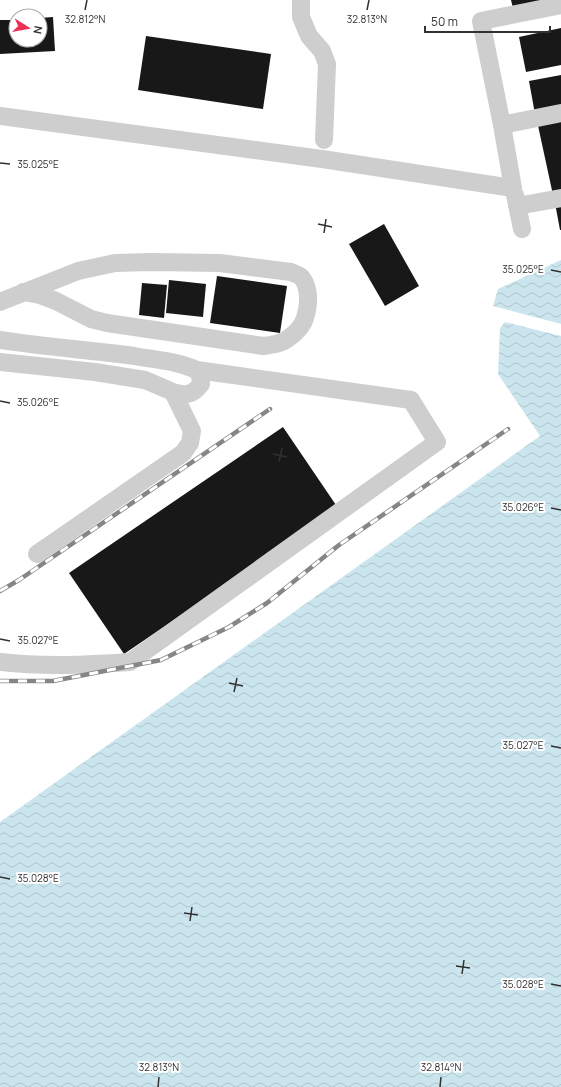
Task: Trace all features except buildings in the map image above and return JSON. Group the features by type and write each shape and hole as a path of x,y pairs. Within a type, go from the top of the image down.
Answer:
{"lane":[{"path":"301,0 301,16 309,36 322,51 327,64 324,140"},
{"path":"522,229 481,21 561,5"},
{"path":"502,125 561,113"},
{"path":"0,116 322,159 513,188"},
{"path":"517,206 561,198"},
{"path":"0,302 23,292 78,271 115,263 153,262 213,263 291,272 301,276 307,285 308,299 305,318 298,330 289,338 277,344 263,346 91,320 56,301 40,295 23,292"},
{"path":"0,340 181,363 197,370 411,400 437,442 130,662 76,666 25,665 0,662"},
{"path":"0,362 96,372 145,380 173,392 183,394 195,391 201,384 200,376 197,370"},
{"path":"37,554 183,453 190,443 192,431 173,392"}],"water":[{"path":"561,260 561,324 493,306 498,289"},
{"path":"505,322 561,336 561,1087 0,1087 0,822 540,436 498,374 500,328"}],"railway":[{"path":"0,591 19,580 270,409"},
{"path":"0,681 53,681 161,660 229,627 267,603 339,545 508,429"}]}
